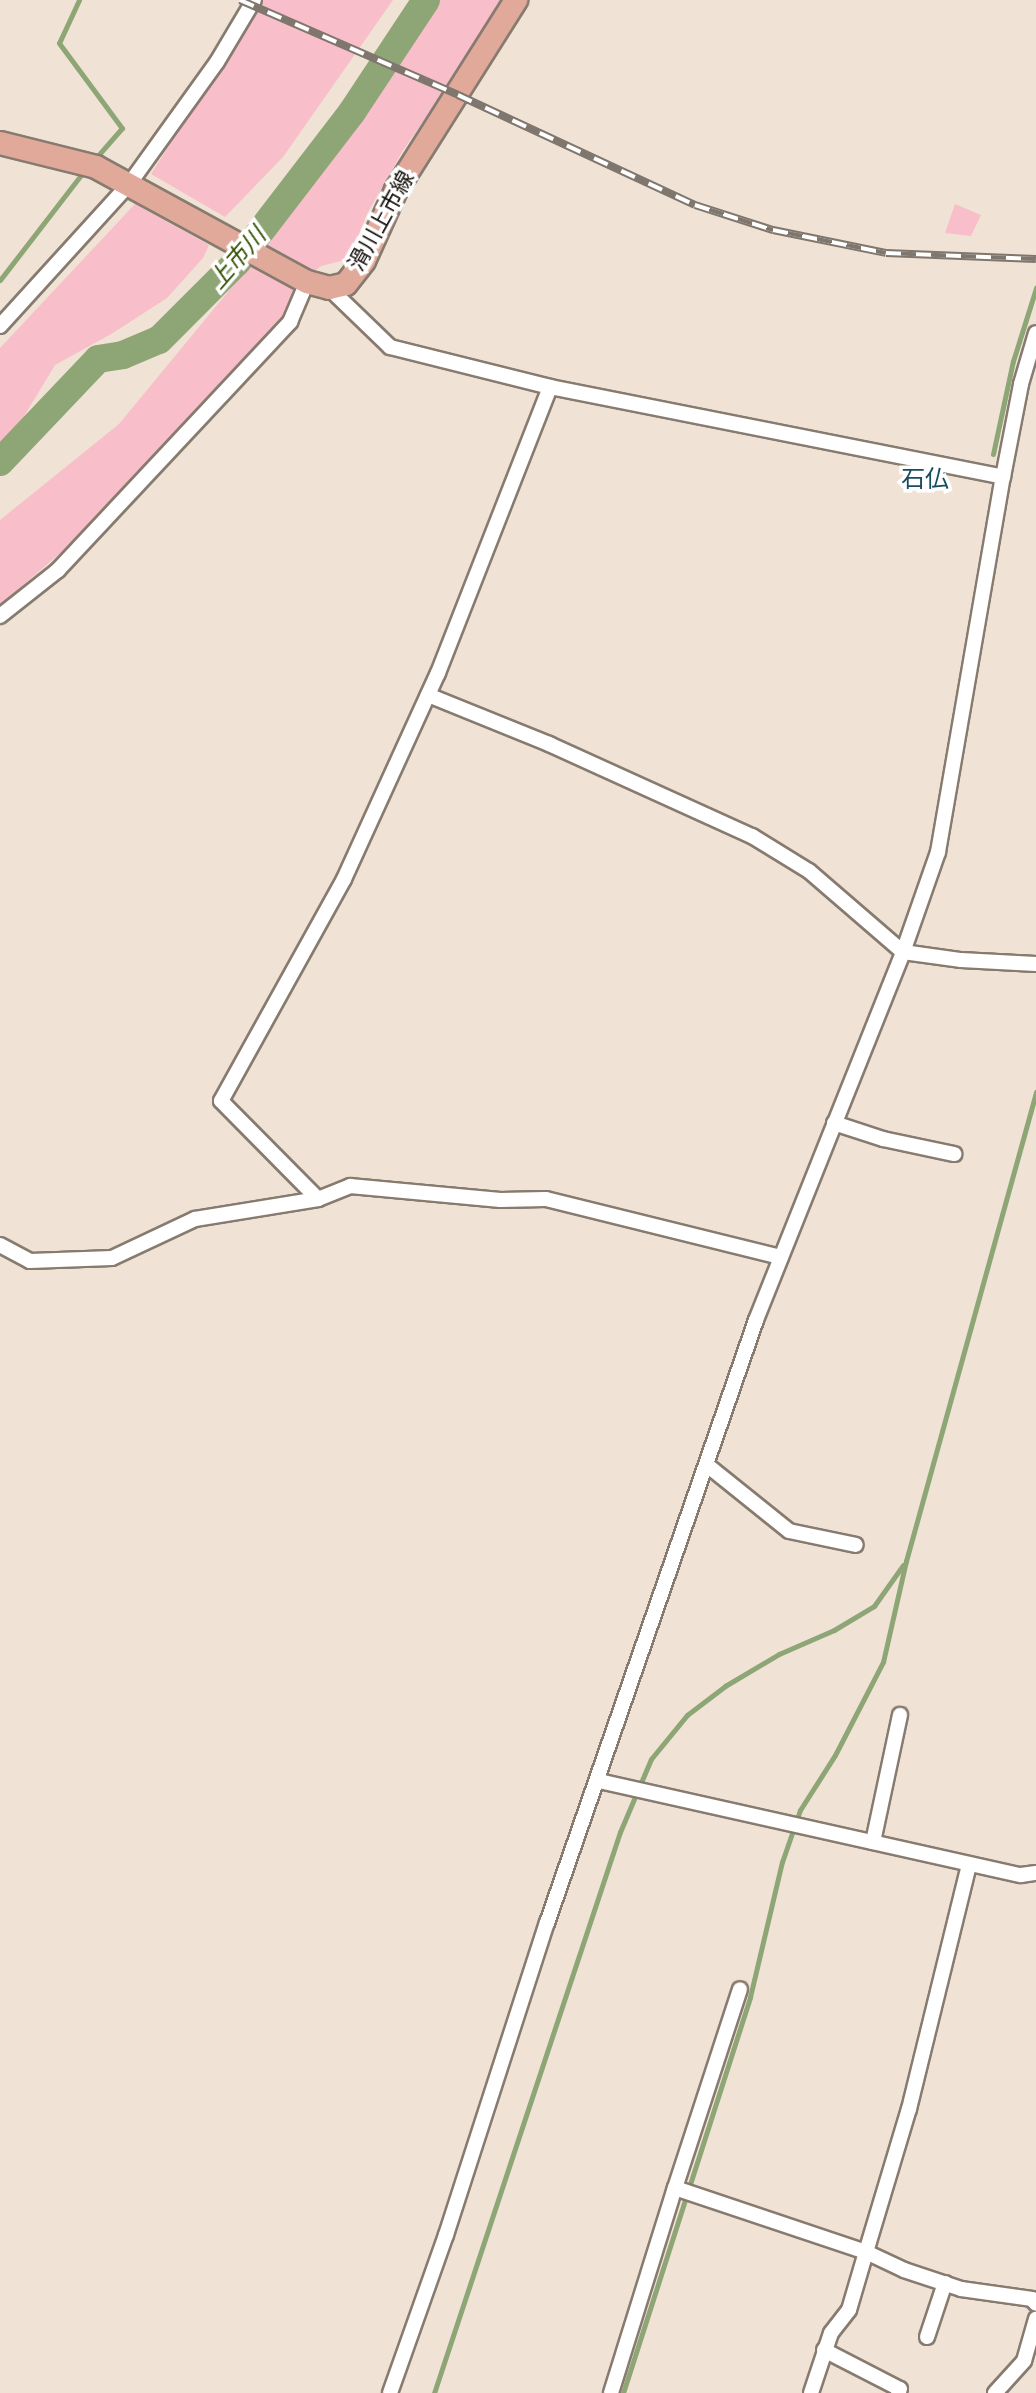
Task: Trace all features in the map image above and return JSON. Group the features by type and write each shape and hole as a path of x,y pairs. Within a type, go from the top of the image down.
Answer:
{"main road":[{"name":"滑川上市線","path":"0,143 68,157 130,183 307,282 329,288 346,284 364,261 396,190 516,0"}],"street":[{"path":"0,326 130,183 217,62 254,0"},
{"path":"0,616 58,570 280,334 290,322 307,282"},
{"path":"329,288 390,347 550,387 1003,477"},
{"path":"390,2393 547,1923 707,1465 781,1257 903,952 938,852 1003,477 1021,384 1036,333"},
{"path":"318,1199 221,1101 344,879 428,695 550,387"},
{"path":"428,695 549,744 752,836 809,871 903,952 961,960 1036,964"},
{"path":"834,1123 883,1139 954,1154"},
{"path":"0,1245 30,1261 112,1258 195,1219 318,1199 350,1186 500,1200 546,1199 781,1257"},
{"path":"707,1465 789,1531 856,1545"},
{"path":"873,1842 900,1715"},
{"path":"599,1781 1021,1875 1036,1873"},
{"path":"811,2393 831,2333 849,2310 909,2109 969,1864"},
{"path":"611,2393 740,1989"},
{"path":"675,2188 866,2252 904,2270 945,2283 1032,2299 1036,2304"},
{"path":"927,2337 945,2283"},
{"path":"995,2393 1024,2361 1034,2335 1036,2319"},
{"path":"824,2350 900,2389 898,2393"}],"shaded area":[{"path":"260,0 393,0 283,157 225,217 151,174"},
{"path":"433,0 506,0 402,152 367,214 349,259 321,266 295,288 278,329 80,536 0,605 0,520 119,424 250,265"},
{"path":"135,204 209,245 203,258 167,298 55,365 0,456 0,348"},
{"path":"955,204 981,215 971,236 945,233"}],"waterway":[{"path":"79,0 59,43 122,128 94,160"},
{"name":"上市川","path":"0,462 98,359 123,355 159,340 237,262 352,112 426,0"},
{"path":"0,280 84,171"},
{"path":"993,454 1013,361 1036,288"},
{"path":"623,2393 750,1997 782,1862 800,1810 835,1755 883,1662 906,1561 1036,1092"},
{"path":"434,2393 620,1832 651,1759 687,1715 725,1686 779,1654 834,1630 874,1606 903,1565"}],"railway":[{"path":"240,0 458,95 695,205 773,230 886,253 1036,259"}],"district":[{"name":"石仏","path":"925,479"}]}
